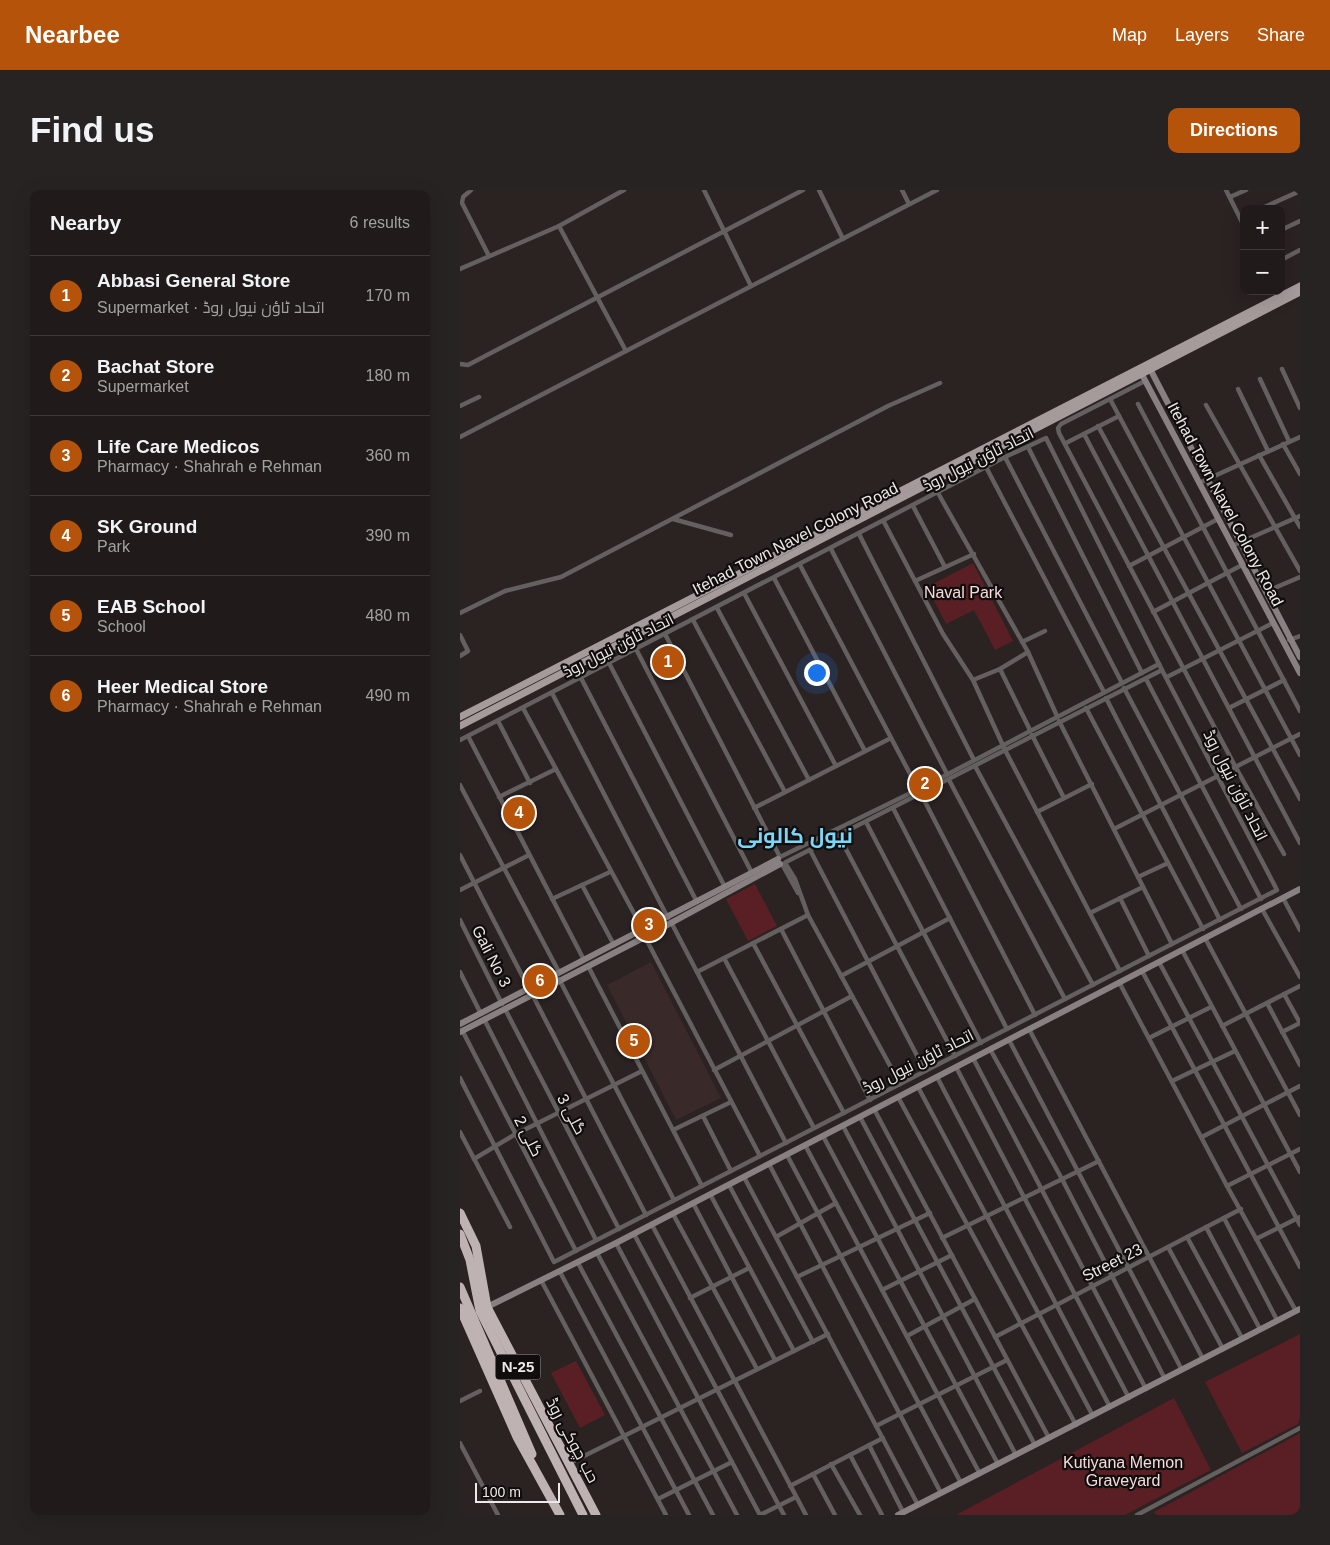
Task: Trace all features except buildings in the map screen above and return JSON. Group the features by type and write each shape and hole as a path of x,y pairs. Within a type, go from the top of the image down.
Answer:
{"highway":[{"name":"حب چوکی روڈ","path":"460,1213 476,1246 484,1309 596,1515"},
{"path":"460,1234 470,1260 484,1309 583,1515"},
{"path":"460,1287 537,1471 560,1515"},
{"path":"460,1308 527,1448"}],"main road":[{"name":"Itehad Town Navel Colony Road","path":"460,717 841,520 1148,367 1300,286"},
{"name":"Itehad Town Navel Colony Road","path":"1279,297 1300,292"},
{"name":"Itehad Town Navel Colony Road","path":"460,726 845,528 1140,371"},
{"path":"841,520 845,528"}],"street":[{"path":"471,190 463,197 462,204 489,256"},
{"path":"460,269 558,226 624,190"},
{"path":"704,190 751,286"},
{"path":"460,364 468,365 803,190"},
{"path":"819,190 842,239"},
{"path":"902,190 910,204"},
{"path":"460,437 937,190"},
{"path":"1226,190 1240,214"},
{"path":"1230,197 1246,190"},
{"path":"1269,205 1300,191"},
{"path":"1285,228 1300,221"},
{"path":"558,226 626,351"},
{"path":"1285,258 1300,250"},
{"name":"Itehad Town Navel Colony Road","path":"1148,367 1239,543 1273,623 1300,673"},
{"path":"1282,369 1300,408"},
{"name":"Itehad Town Navel Colony Road","path":"1140,371 1242,566 1291,640 1300,657"},
{"path":"1260,379 1289,441"},
{"path":"1145,381 1061,424 1058,428 1059,433 1066,443 1183,669 1284,854"},
{"path":"460,613 505,591 561,577 888,406 940,383"},
{"path":"1238,390 1268,451"},
{"path":"460,406 479,397"},
{"path":"1110,399 1300,755"},
{"path":"1138,404 1300,711"},
{"path":"1206,405 1300,571"},
{"path":"1066,443 1119,416"},
{"path":"1098,426 1300,799"},
{"path":"1084,434 1300,843"},
{"path":"1199,483 1300,436"},
{"name":"اتحاد ٹاؤن نیول روڈ","path":"460,740 884,522 1005,457 1046,438 1162,670 1277,890 554,1262 495,1148"},
{"path":"1283,444 1300,474"},
{"path":"1028,447 1142,673"},
{"path":"1259,455 1297,517 1300,527"},
{"path":"1005,457 1241,909"},
{"path":"986,467 1104,692"},
{"path":"938,493 1028,652 1058,718 1172,944"},
{"path":"912,506 945,567"},
{"path":"1232,546 1297,517"},
{"path":"673,519 731,535"},
{"path":"1129,566 1218,519"},
{"path":"884,522 943,634 973,680 1005,750 1120,971"},
{"path":"859,534 974,760"},
{"path":"831,549 947,774"},
{"path":"915,581 974,554"},
{"path":"800,565 918,789"},
{"path":"1153,612 1242,566"},
{"path":"1261,594 1300,577"},
{"path":"774,578 865,751"},
{"path":"744,593 836,766"},
{"path":"716,608 809,780"},
{"path":"693,620 786,792"},
{"path":"1167,677 1273,623"},
{"path":"1022,642 1045,631"},
{"path":"665,634 808,915 900,1084"},
{"path":"460,635 468,652 460,656"},
{"path":"1284,643 1300,636"},
{"path":"636,649 752,873"},
{"path":"973,680 1000,669 1028,652"},
{"path":"610,663 725,887"},
{"path":"1058,718 1086,708 1106,698 1123,685 1159,664"},
{"path":"1000,669 1064,798"},
{"path":"670,920 697,902 752,873 810,850 949,780 1005,750 1031,733 1104,692 1146,679 1162,670"},
{"path":"581,678 697,902"},
{"path":"1146,679 1261,899"},
{"path":"1229,708 1284,680"},
{"path":"552,693 786,1143"},
{"path":"1106,698 1220,920"},
{"path":"523,708 760,1156"},
{"path":"1086,708 1203,928"},
{"path":"498,721 530,783"},
{"path":"559,976 588,966 670,920 1002,744 1031,733"},
{"path":"1114,829 1216,775 1300,734"},
{"path":"468,736 584,960"},
{"path":"754,808 891,738"},
{"path":"975,766 1093,985"},
{"path":"499,798 556,770"},
{"path":"949,780 1065,999"},
{"path":"1037,812 1092,784"},
{"path":"460,785 674,1200"},
{"path":"921,794 1035,1015"},
{"path":"893,808 1008,1029"},
{"path":"866,822 981,1043"},
{"path":"839,836 955,1056"},
{"path":"810,850 925,1071"},
{"path":"460,855 476,882 646,1215"},
{"path":"460,890 529,855"},
{"path":"1138,877 1168,863"},
{"path":"552,899 610,872"},
{"path":"582,885 614,945"},
{"path":"1090,913 1144,887"},
{"path":"484,1309 542,1282 1300,889"},
{"path":"1120,898 1149,956"},
{"path":"1283,898 1300,930"},
{"path":"1262,909 1300,977"},
{"path":"697,972 808,915"},
{"path":"841,976 950,918"},
{"name":"Gali No 3","path":"460,920 503,1006"},
{"path":"781,929 870,1100"},
{"path":"461,1026 483,1017 559,976 584,960 614,945 644,934"},
{"path":"1206,938 1300,1115"},
{"path":"753,943 844,1113"},
{"path":"1182,950 1300,1172"},
{"path":"724,958 814,1128"},
{"path":"1159,962 1298,1218 1300,1225"},
{"path":"588,966 702,1186"},
{"path":"1142,971 1249,1175 1300,1267"},
{"name":"گلی 2","path":"460,972 596,1240"},
{"path":"869,1445 901,1514 1298,1310 1227,1186 1119,982"},
{"path":"1222,1026 1300,986"},
{"path":"1282,1032 1300,1023 1284,994"},
{"path":"714,1070 852,996"},
{"path":"1267,1003 1300,1065"},
{"name":"گلی 3","path":"503,1006 619,1229"},
{"path":"1149,1038 1211,1007"},
{"name":"گلی 2","path":"461,1026 514,1135 576,1251"},
{"path":"1029,1029 1203,1359"},
{"path":"1009,1040 1182,1370"},
{"path":"990,1049 1062,1179 1165,1379"},
{"path":"1172,1081 1235,1051"},
{"path":"973,1058 1146,1389"},
{"path":"956,1067 1129,1398"},
{"path":"474,1159 514,1135 642,1071"},
{"path":"937,1077 1110,1407"},
{"path":"460,1078 495,1148"},
{"path":"1202,1137 1300,1086"},
{"path":"918,1087 1093,1416"},
{"path":"898,1097 1076,1425"},
{"path":"673,1130 731,1102"},
{"path":"874,1109 1049,1438"},
{"path":"703,1116 731,1171"},
{"path":"860,1117 1035,1446"},
{"path":"843,1126 1016,1455"},
{"path":"460,1132 510,1227"},
{"path":"823,1136 998,1464"},
{"path":"806,1145 980,1474"},
{"path":"1227,1186 1300,1149"},
{"path":"787,1155 961,1483"},
{"path":"942,1238 1099,1161"},
{"path":"769,1164 941,1493"},
{"path":"744,1177 918,1505"},
{"path":"729,1185 813,1342"},
{"path":"710,1194 794,1351"},
{"path":"693,1203 775,1360"},
{"path":"776,1237 836,1203"},
{"name":"Street 23","path":"995,1337 1241,1209"},
{"path":"798,1277 930,1213"},
{"path":"673,1214 757,1369"},
{"path":"1224,1218 1277,1320"},
{"path":"1256,1239 1298,1218"},
{"path":"652,1225 806,1515"},
{"path":"1206,1227 1260,1329"},
{"path":"634,1234 784,1515"},
{"path":"1187,1237 1242,1338"},
{"path":"616,1243 700,1398 760,1515 796,1497"},
{"path":"1168,1247 1223,1348"},
{"path":"597,1253 737,1515"},
{"path":"882,1290 952,1256"},
{"path":"578,1263 713,1515"},
{"path":"690,1298 750,1268"},
{"path":"560,1272 690,1515"},
{"path":"542,1282 666,1515"},
{"path":"907,1336 975,1300"},
{"path":"568,1464 828,1334"},
{"path":"876,1426 1008,1360"},
{"path":"460,1401 480,1391"},
{"path":"1137,1515 1300,1428"},
{"path":"790,1486 883,1438"},
{"path":"460,1443 498,1515"},
{"path":"850,1455 882,1515"},
{"path":"658,1500 732,1462"},
{"path":"831,1464 860,1515"},
{"path":"813,1474 835,1515"}],"shaded area":[{"path":"651,962 721,1098 676,1120 607,985"}],"green space":[{"name":"Naval Park","path":"973,563 1013,641 995,650 974,610 946,624 927,587"},
{"path":"755,884 777,926 748,941 726,899"},
{"path":"1300,1334 1300,1418 1298,1424 1242,1453 1205,1382"},
{"path":"576,1361 605,1415 580,1428 551,1373"},
{"name":"Kutiyana Memon Graveyard","path":"1174,1398 1211,1470 1125,1515 956,1515"},
{"path":"1300,1433 1300,1515 1156,1515 1154,1512"}],"place":[{"name":"Abbasi General Store","path":"668,662"},
{"name":"Bachat Store","path":"925,784"},
{"name":"SK Ground","path":"519,813"},
{"name":"Life Care Medicos","path":"649,925"},
{"name":"Heer Medical Store","path":"540,981"},
{"name":"EAB School","path":"634,1041"}],"district":[{"name":"نیول کالونی","path":"795,836"}]}
